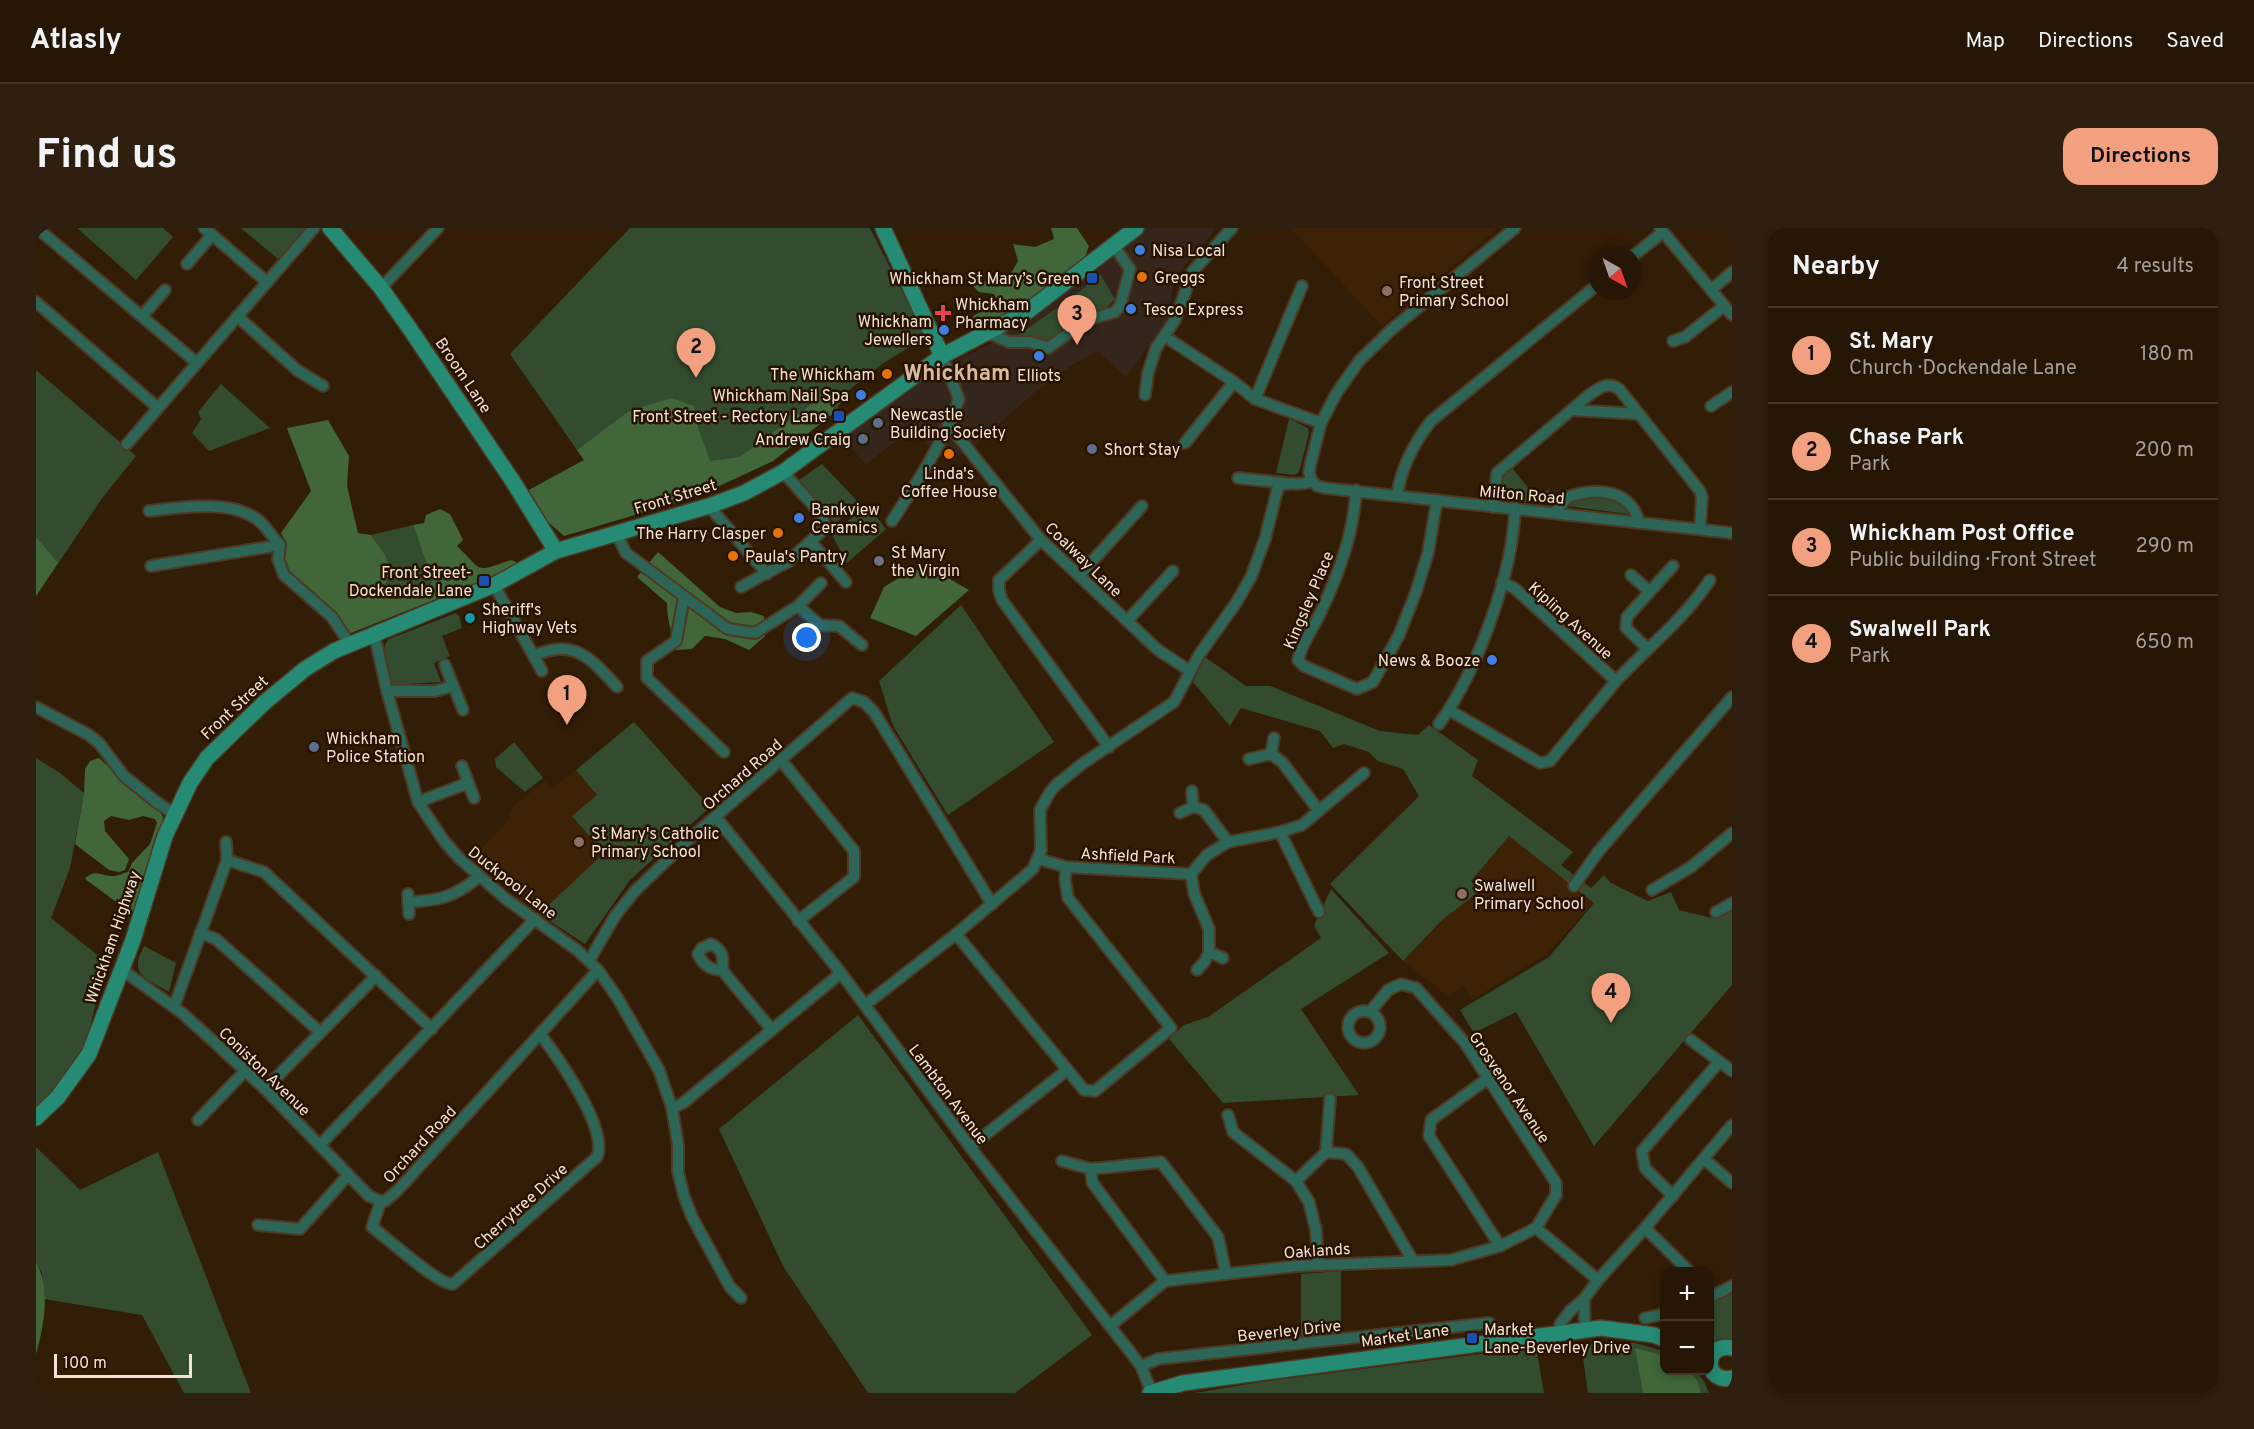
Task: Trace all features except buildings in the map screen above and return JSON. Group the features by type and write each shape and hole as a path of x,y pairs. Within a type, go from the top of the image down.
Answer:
{"main road":[{"name":"Broom Lane","path":"330,228 381,288 460,402 556,551"},
{"path":"883,228 942,356"},
{"name":"Front Street","path":"207,758 229,735 291,680 319,660 350,643 494,585 556,551 709,506 744,493 783,472 942,356 1028,311 1136,228"},
{"name":"Whickham Highway","path":"36,1118 58,1097 89,1054 133,940 174,814 190,783 207,758"},
{"name":"Market Lane","path":"1151,1393 1183,1383 1601,1328 1660,1337"},
{"path":"1714,1353 1718,1349 1732,1348"},
{"path":"1714,1372 1729,1383"}],"street":[{"path":"37,228 197,363"},
{"path":"127,444 314,228"},
{"path":"381,288 438,228"},
{"path":"1145,394 1148,373 1156,348 1175,320 1193,271 1232,228"},
{"path":"1238,478 1301,485 1312,481 1309,472 1322,423 1336,394 1359,361 1391,330 1515,228"},
{"path":"1642,248 1661,230 1732,315"},
{"path":"187,264 208,231 267,282"},
{"path":"988,333 1009,342 1030,342 1048,348 1087,320 1115,312 1120,306 1130,269 1114,246"},
{"path":"1712,289 1732,272"},
{"path":"1255,399 1302,286"},
{"path":"142,316 165,290"},
{"path":"1398,496 1406,463 1416,442 1431,421 1588,292"},
{"path":"36,302 158,408"},
{"path":"1673,341 1685,337 1724,306"},
{"path":"237,316 297,370 323,386"},
{"path":"1172,341 1234,382 1255,399 1322,423"},
{"path":"892,521 929,464 950,425 959,399 942,356"},
{"path":"1185,443 1234,382"},
{"path":"1493,507 1497,472 1602,386 1617,387 1700,491 1702,497 1700,530"},
{"path":"1711,406 1732,392"},
{"path":"1573,410 1639,414"},
{"name":"Coalway Lane","path":"950,425 1041,540 1158,650 1190,670"},
{"path":"741,587 789,561 824,530 825,522 820,513 783,472"},
{"name":"Milton Road","path":"1312,481 1317,486 1325,488 1732,533"},
{"path":"865,1005 956,934 1033,868 1039,859 1041,850 1040,810 1050,792 1075,769 1174,702 1190,670 1251,577 1265,539 1277,489 1285,483"},
{"name":"Kingsley Place","path":"1356,490 1352,524 1341,566 1319,616 1300,649 1298,660 1304,666 1357,689 1374,682 1399,635 1428,553 1437,500"},
{"path":"1555,512 1568,497 1601,491 1614,494 1628,502 1636,511 1639,522"},
{"path":"149,511 188,506 219,507 236,511 256,519 280,545"},
{"path":"709,506 767,574"},
{"path":"1079,576 1142,506"},
{"path":"1439,724 1449,710 1480,646 1502,582 1515,508"},
{"path":"616,533 626,553 728,629 755,633 798,606 820,583"},
{"path":"1041,540 999,580 1002,600 1109,747"},
{"path":"811,542 846,582"},
{"path":"151,566 280,545"},
{"path":"280,545 278,559 284,575 332,617 350,643"},
{"path":"1647,648 1626,628 1627,617 1673,566"},
{"path":"1127,621 1173,571"},
{"path":"1630,575 1649,591"},
{"path":"1616,681 1647,648 1659,641 1710,580"},
{"name":"Kipling Avenue","path":"1449,710 1540,763 1550,761 1616,681 1514,588 1502,582"},
{"path":"494,585 542,671"},
{"path":"684,597 676,641 647,661 647,678 724,752"},
{"path":"798,606 820,625 839,627 862,645"},
{"name":"Duckpool Lane","path":"374,633 387,691 418,802 444,841 478,877 589,961 617,997 659,1070 672,1108 678,1145 678,1172 692,1217 730,1287 741,1298"},
{"path":"533,656 562,648 573,651 585,656 617,687"},
{"path":"445,665 462,710"},
{"path":"387,691 435,691 453,686"},
{"path":"1574,886 1598,852 1732,697"},
{"name":"Orchard Road","path":"589,961 615,916 635,891 685,843 852,698 864,702 874,712 992,904"},
{"path":"36,706 99,742 124,776 174,814"},
{"path":"1271,754 1274,738"},
{"path":"1249,759 1271,754"},
{"path":"1271,754 1281,762 1319,811"},
{"path":"781,760 854,851 854,877 798,921"},
{"path":"462,766 474,798"},
{"name":"Ashfield Park","path":"1039,859 1066,867 1191,874 1207,855 1228,842 1280,832 1302,825 1364,773"},
{"path":"418,802 468,783"},
{"path":"1192,791 1193,807"},
{"path":"1180,813 1193,807 1204,810 1228,842"},
{"name":"Lambton Avenue","path":"717,817 841,973 970,1147 1141,1366 1151,1393"},
{"path":"1280,832 1319,912"},
{"path":"1652,890 1691,867 1728,839 1732,833"},
{"path":"174,1007 227,860 226,842"},
{"path":"227,860 264,872 432,1029"},
{"path":"956,934 1084,1090 1095,1091 1171,1028 1068,898 1065,880 1066,867"},
{"path":"1191,874 1194,893 1209,929 1209,952 1197,970"},
{"path":"408,903 449,897 465,889 478,877"},
{"path":"1716,912 1732,903"},
{"path":"320,1145 535,919"},
{"path":"200,933 216,939 320,1032"},
{"path":"1209,952 1223,958"},
{"name":"Coniston Avenue","path":"121,969 174,1007 265,1089 369,1196 381,1201"},
{"name":"Orchard Road","path":"381,1201 385,1201 397,1191 598,970"},
{"path":"722,970 772,1030"},
{"path":"672,1108 683,1103 841,973"},
{"path":"265,1089 376,976"},
{"name":"Grosvenor Avenue","path":"1370,1012 1388,990 1401,984 1416,988 1465,1043 1556,1183 1556,1195 1536,1228"},
{"name":"Cherrytree Drive","path":"381,1201 372,1227 434,1276 447,1285 453,1284 597,1156 599,1146 585,1103 568,1072 540,1034"},
{"path":"1691,1040 1732,1071"},
{"path":"1673,1196 1645,1168 1642,1151 1719,1062"},
{"path":"970,1147 1067,1070"},
{"path":"198,1120 245,1071"},
{"path":"1487,1079 1431,1120 1429,1136 1500,1246"},
{"path":"1296,1181 1326,1152 1330,1099"},
{"path":"1228,1115 1233,1132 1296,1181 1309,1202 1316,1230 1318,1264"},
{"path":"1559,1333 1560,1324 1571,1310 1584,1299 1732,1125"},
{"path":"1326,1152 1346,1154 1358,1167 1413,1261"},
{"path":"1704,1159 1732,1184"},
{"path":"1062,1161 1091,1169 1161,1162 1218,1237 1226,1274"},
{"path":"1091,1169 1092,1182 1165,1281 1110,1326"},
{"path":"258,1225 300,1229 348,1175"},
{"path":"1536,1228 1598,1280"},
{"name":"Oaklands","path":"1165,1281 1318,1264 1451,1260 1500,1246 1536,1228"},
{"path":"1645,1228 1685,1267"},
{"path":"1714,1293 1732,1286"},
{"path":"1584,1299 1585,1330"},
{"path":"1645,1318 1660,1315"},
{"name":"Beverley Drive","path":"1141,1366 1158,1359 1489,1323 1506,1340"}],"shaded area":[{"path":"1139,228 1217,228 1176,276 1165,323 1126,377 1098,351 1074,364 1035,392 965,454 939,457 912,429 866,464 840,437 928,374 993,342"},
{"name":"Front Street Primary School","path":"1291,228 1498,228 1382,326"},
{"name":"St Mary's Catholic Primary School","path":"634,722 710,807 630,880 585,944 524,904 475,855 506,823 514,805 545,781 551,788"},
{"name":"Swalwell Primary School","path":"1468,801 1594,902 1548,953 1472,1000 1463,986 1449,997 1403,961 1330,884"}],"green space":[{"path":"77,228 163,228 173,237 136,280"},
{"path":"241,228 307,228 278,259"},
{"path":"630,228 870,228 922,331 919,341 882,364 848,391 835,412 773,461 695,497 564,536 546,520 529,490 584,460 510,354"},
{"path":"1051,228 1077,228 1089,246 1084,260 1018,312 979,326 974,324 973,316 998,302 994,294 979,292 973,286 987,280 1000,280 1010,275 1018,261 1013,244 1035,247 1054,239"},
{"path":"1100,274 1115,299 1106,308 1088,314 1051,343 1014,338 1074,296"},
{"path":"36,370 136,456 103,497 36,596"},
{"path":"221,384 270,428 209,451 192,433 201,419 198,412"},
{"path":"825,394 835,412 773,461 695,497 564,536 546,520 529,490 584,460 577,450 629,411 671,398 694,406 698,428 710,461 740,457"},
{"path":"1289,419 1308,428 1309,433 1300,469 1294,475 1276,473"},
{"path":"328,420 349,456 347,486 358,533 371,535 386,556 390,570 383,593 391,599 409,596 433,582 413,525 424,523 426,515 440,509 450,514 463,540 457,546 480,568 511,560 516,562 516,565 507,571 351,633 347,630 321,599 289,571 284,559 287,544 281,533 311,491 287,428"},
{"path":"822,464 860,504 835,523 796,482"},
{"path":"1512,468 1535,496 1548,490 1556,497 1537,503 1502,499 1502,477"},
{"path":"1603,496 1626,507 1628,514 1567,506 1574,499"},
{"path":"868,506 886,529 847,563 831,533"},
{"path":"413,525 433,582 416,594 391,599 383,593 390,570 386,556 371,535"},
{"path":"36,537 58,563 36,596"},
{"path":"658,552 720,607 736,613 751,612 764,616 765,636 749,650 725,639 705,636 692,649 676,650 667,603 637,577"},
{"path":"927,566 969,590 916,636 870,618 884,587 902,576"},
{"path":"961,605 1054,742 948,815 893,726 879,681"},
{"path":"456,613 462,628 442,636 450,656 434,663 441,682 391,685 384,655 389,639"},
{"path":"1205,657 1246,686 1270,686 1380,731 1418,735 1429,725 1478,760 1472,776 1573,852 1561,865 1591,888 1604,875 1611,883 1648,901 1671,892 1679,910 1716,919 1732,911 1732,985 1594,1146 1516,1012 1474,1033 1460,1010 1549,957 1594,903 1509,836 1471,881 1481,890 1442,920 1403,961 1330,884 1419,796 1403,769 1378,761 1369,752 1344,744 1333,748 1320,731 1241,708 1230,726 1193,682"},
{"name":"St Mary's Catholic Primary School","path":"634,722 710,807 630,880 585,944 539,914 604,853 572,816 597,795 576,770"},
{"path":"514,742 543,778 525,792 496,767 495,759"},
{"path":"36,758 60,773 84,793 70,868 51,918 111,966 99,990 85,1048 64,1080 36,1108"},
{"path":"99,758 140,796 157,806 163,817 134,915 85,879 95,873 117,876 128,872 132,863 150,844 157,823 155,819 143,816 129,820 111,816 104,821 105,831 129,859 125,870 119,872 109,870 75,844 84,793 85,769 90,761"},
{"path":"1331,889 1389,953 1301,1009 1359,1095 1223,1103 1169,1039 1184,1025 1208,1017 1321,938 1314,926"},
{"path":"144,946 176,963 169,992 147,979 139,970 138,963"},
{"path":"858,1015 1092,1335 1015,1393 868,1393 783,1266 719,1129"},
{"path":"36,1147 80,1190 158,1152 251,1393 184,1393 142,1315 44,1299 42,1273 36,1262"},
{"path":"36,1262 41,1272 45,1307 36,1354"},
{"path":"1341,1271 1341,1334 1301,1337 1301,1274"},
{"path":"1732,1292 1732,1342 1714,1342 1714,1301"},
{"path":"1635,1343 1660,1350 1660,1375 1699,1375 1709,1393 1588,1393 1581,1344"},
{"path":"1536,1347 1544,1393 1195,1393 1260,1382"},
{"path":"1635,1348 1660,1355 1660,1375 1693,1375 1697,1380 1701,1393 1643,1393"}],"place":[{"name":"Nisa Local","path":"1140,250"},
{"name":"Greggs","path":"1142,277"},
{"name":"Whickham St Mary’s Green","path":"1092,278"},
{"name":"Front Street Primary School","path":"1387,291"},
{"name":"Tesco Express","path":"1131,309"},
{"name":"Whickham Pharmacy","path":"943,313"},
{"name":"Whickham Jewellers","path":"944,330"},
{"name":"Whickham Post Office","path":"1077,345"},
{"name":"Elliots","path":"1039,356"},
{"name":"The Whickham","path":"887,374"},
{"name":"Chase Park","path":"696,378"},
{"name":"Whickham Nail Spa","path":"861,395"},
{"name":"Front Street - Rectory Lane","path":"839,416"},
{"name":"Newcastle Building Society","path":"878,423"},
{"name":"Andrew Craig","path":"863,439"},
{"name":"Short Stay","path":"1092,449"},
{"name":"Linda's Coffee House","path":"949,454"},
{"name":"Bankview Ceramics","path":"799,518"},
{"name":"The Harry Clasper","path":"778,533"},
{"name":"Paula's Pantry","path":"733,556"},
{"name":"St Mary the Virgin","path":"879,561"},
{"name":"Front Street- Dockendale Lane","path":"484,581"},
{"name":"Sheriff's Highway Vets","path":"470,618"},
{"name":"News & Booze","path":"1492,660"},
{"name":"St. Mary","path":"567,725"},
{"name":"Whickham Police Station","path":"314,747"},
{"name":"St Mary's Catholic Primary School","path":"579,842"},
{"name":"Swalwell Primary School","path":"1462,894"},
{"name":"Swalwell Park","path":"1611,1023"},
{"name":"Market Lane-Beverley Drive","path":"1472,1338"}],"district":[{"name":"Whickham","path":"957,372"}]}
